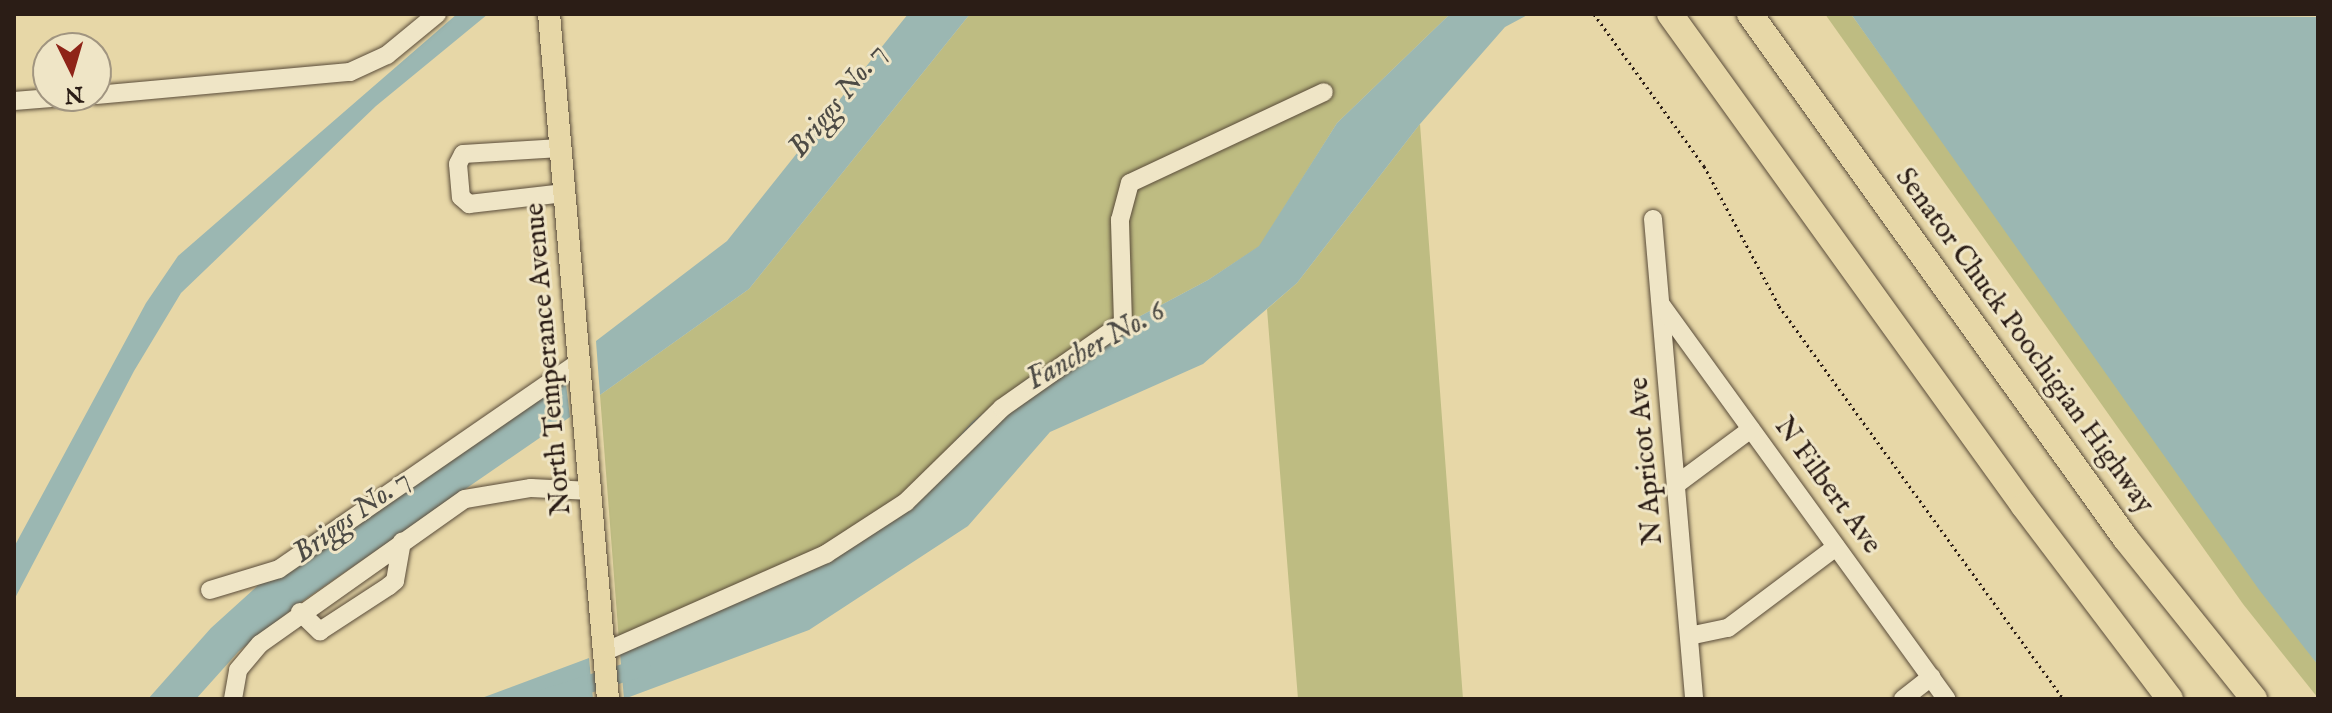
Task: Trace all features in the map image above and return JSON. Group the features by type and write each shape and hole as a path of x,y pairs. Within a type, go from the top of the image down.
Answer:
{"highway":[{"path":"1670,14 2033,519 2170,699"},
{"name":"Senator Chuck Poochigian Highway","path":"1750,14 2126,539 2254,699"}],"main road":[{"name":"North Temperance Avenue","path":"549,14 608,698"}],"street":[{"path":"112,94 350,72 387,55 437,14"},
{"path":"605,662 826,554 906,502 1002,408 1123,323 1120,220 1130,183 1324,92"},
{"path":"560,148 463,154 458,164 461,197 469,204 564,193"},
{"name":"N Apricot Ave","path":"1653,219 1694,699"},
{"name":"N Filbert Ave","path":"1662,306 1947,699"},
{"path":"210,590 279,569 580,361"},
{"path":"1677,484 1751,429"},
{"path":"233,699 238,670 300,612 465,499 531,488 591,491"},
{"path":"300,612 320,631 389,586 395,581 402,542"},
{"path":"1689,636 1728,628 1836,547"},
{"path":"1903,699 1931,677"}],"path":[{"path":"1594,14 1704,166 1779,306 2063,699"}],"shaded area":[{"path":"970,14 1450,14 1337,123 1260,246 1208,280 1037,371 904,498 822,552 619,641 600,395 749,289"},
{"path":"1825,14 1851,14 2318,665 2318,698 2243,604"},
{"path":"1420,124 1463,699 1298,699 1267,309 1297,283"}],"water":[{"path":"457,14 488,14 376,106 181,293 134,371 14,600 14,547 146,303 178,256"},
{"path":"908,14 970,14 749,289 600,395 596,341 727,241"},
{"path":"1450,14 1529,14 1505,27 1420,124 1297,283 1203,364 1050,432 968,526 809,630 624,699 619,641 822,552 904,498 972,422 1037,371 1208,280 1259,246 1337,123"},
{"path":"1851,14 2318,17 2318,665 2260,591"},
{"path":"564,367 570,417 300,603 239,651 196,699 148,699 211,628 265,579"},
{"path":"589,658 593,699 479,699"}],"waterway":[{"name":"Fancher No. 6","path":"542,699 642,667"}],"water label":[{"name":"Briggs No. 7","path":"838,101"},
{"name":"Briggs No. 7","path":"352,517"}]}
